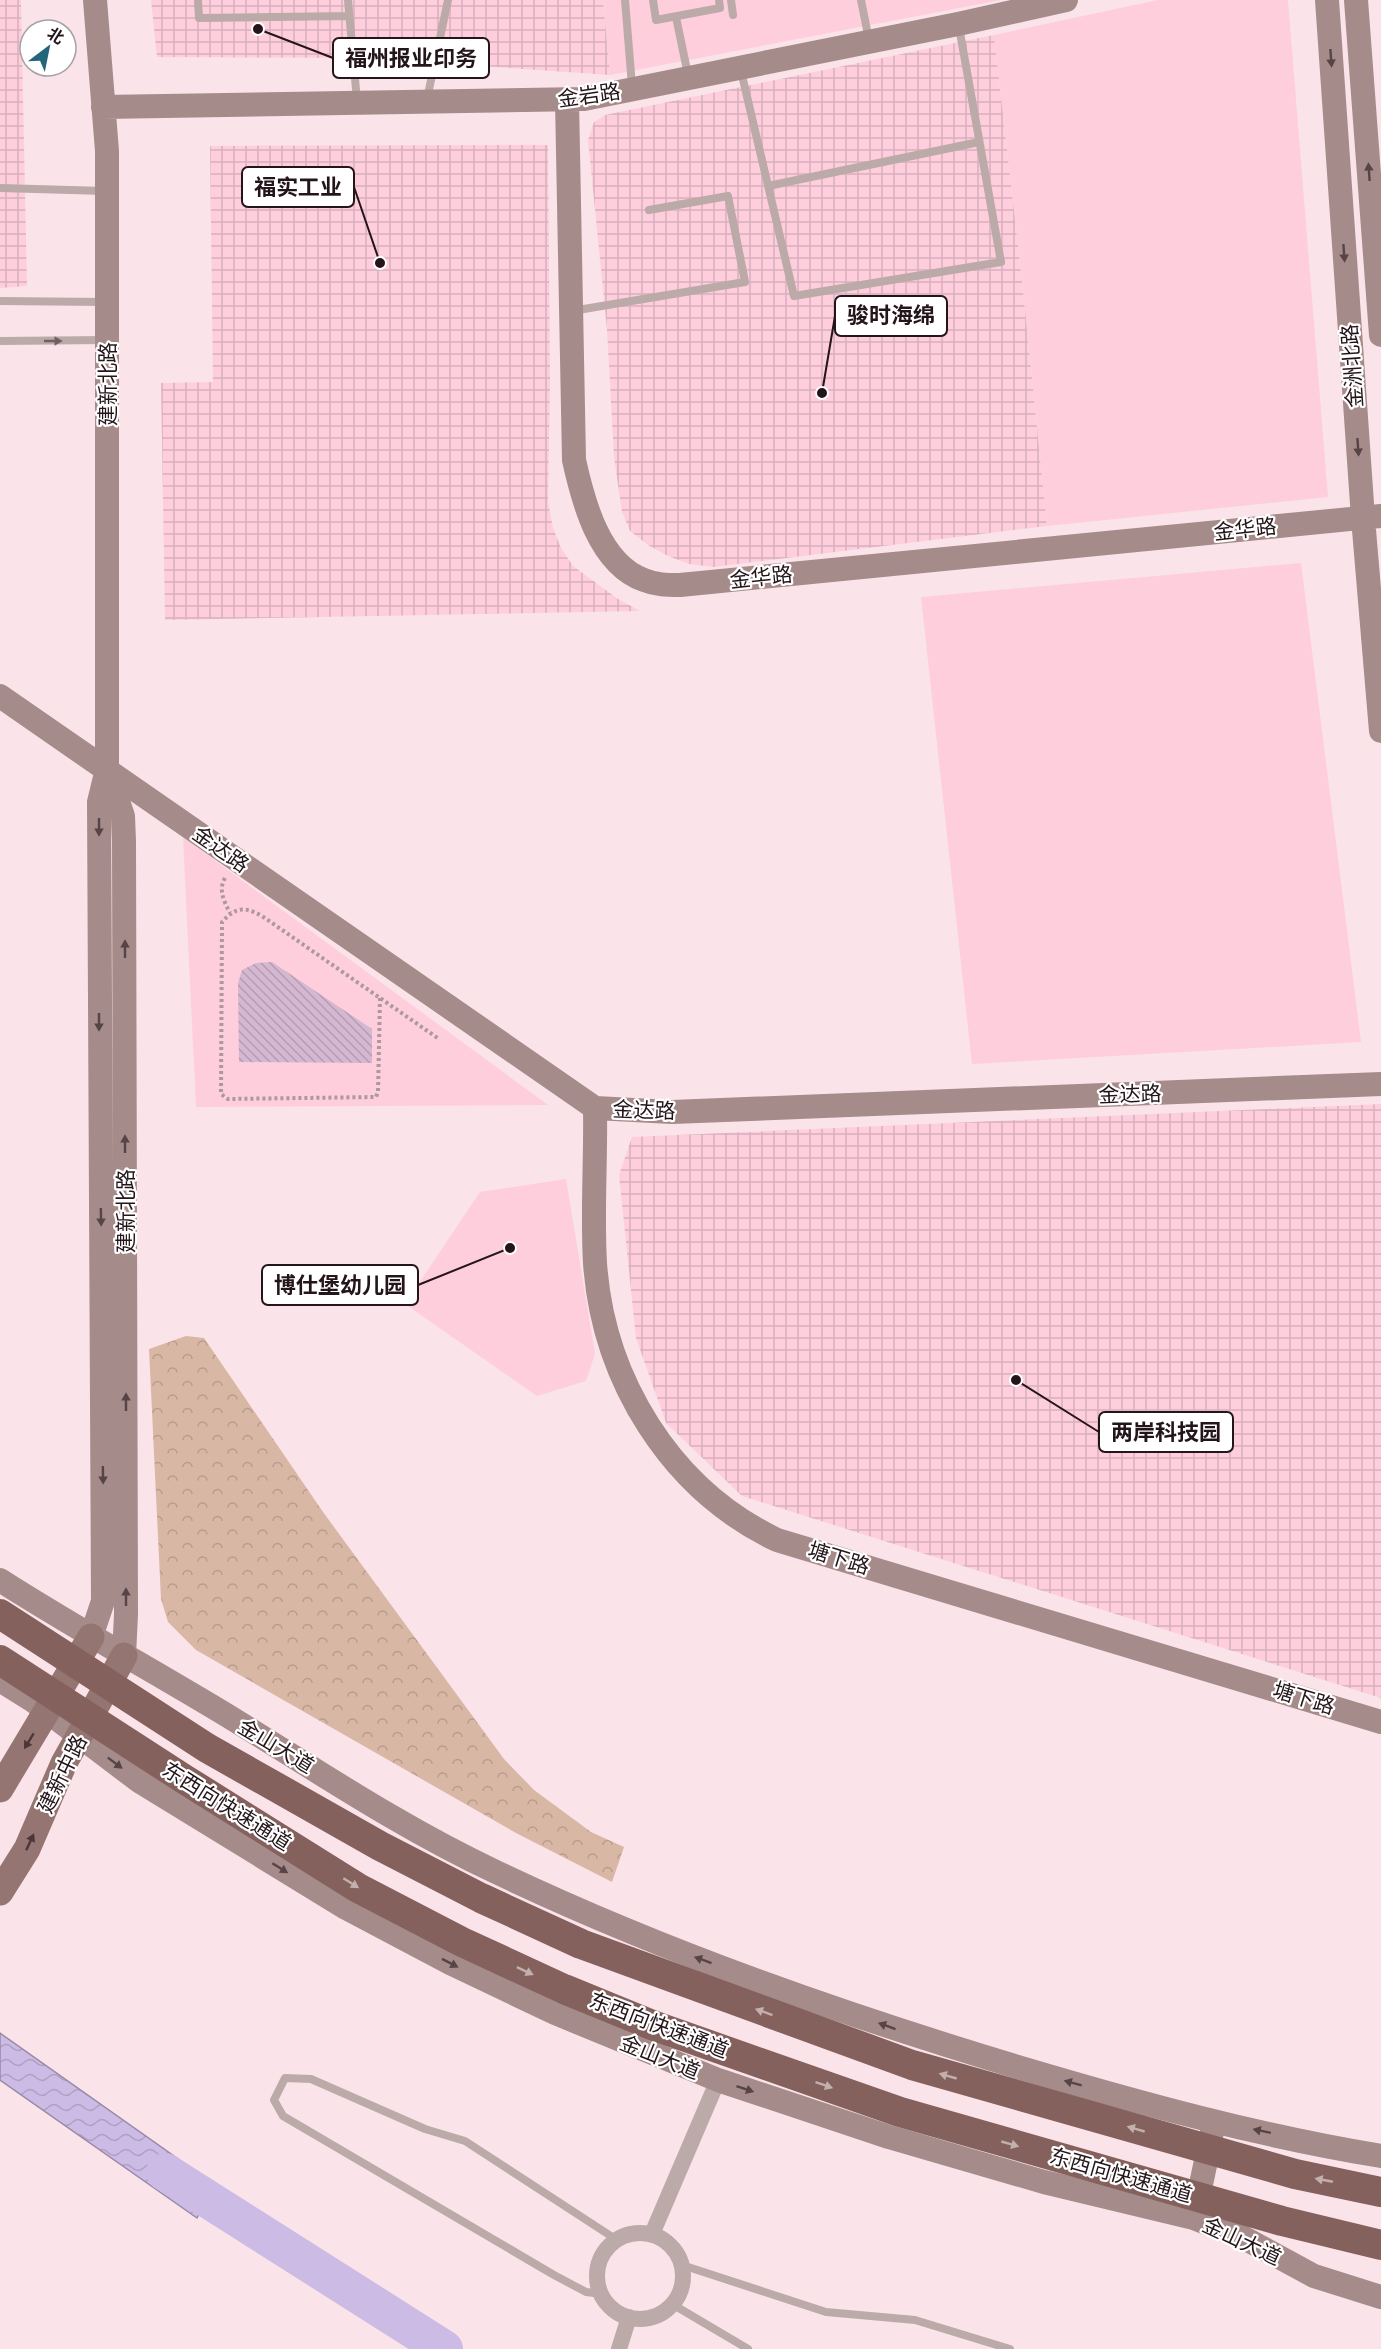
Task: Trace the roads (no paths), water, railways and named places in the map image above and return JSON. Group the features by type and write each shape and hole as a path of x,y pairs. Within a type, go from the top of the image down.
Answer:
{"highway":[{"name":"东西向快速通道","path":"0,1614 207,1748 380,1846 481,1898 581,1944 912,2065 1295,2174 1381,2192"},
{"name":"东西向快速通道","path":"0,1660 358,1888 462,1942 564,1989 652,2025 900,2112 1282,2221 1381,2245"}],"main road":[{"name":"建新北路","path":"91,1637 103,1601 99,802 106,770 107,151 95,0"},
{"name":"金洲北路","path":"1327,0 1372,517 1381,731"},
{"name":"金洲北路","path":"1356,0 1381,335"},
{"name":"金岩路","path":"103,108 567,100 958,24 1057,1"},
{"name":"金华路","path":"567,100 574,460 586,508 596,531 608,550 624,568 641,580 658,585 692,584 1372,517"},
{"name":"金达路","path":"0,696 595,1108 672,1112 1381,1084"},
{"name":"建新北路","path":"106,770 123,816 124,842 126,1614 124,1656"},
{"name":"塘下路","path":"595,1108 595,1263 606,1328 618,1370 642,1415 665,1449 686,1474 733,1515 777,1540 1381,1722"},
{"name":"金山大道","path":"0,1580 394,1818 493,1871 595,1917 681,1952 917,2037 1065,2081 1214,2121 1381,2156"},
{"name":"建新中路","path":"0,1790 91,1637"},
{"name":"建新中路","path":"0,1892 27,1849 64,1763 124,1656"},
{"name":"金山大道","path":"0,1680 139,1781 346,1908 450,1963 555,2013 718,2080 911,2144 1044,2182 1194,2218 1244,2238 1314,2276 1381,2297"},
{"path":"1194,2218 1214,2121"}],"street":[{"path":"652,2234 718,2080"},
{"path":"652,2234 666,2241 676,2252 682,2265 684,2280 680,2295 658,2315 644,2319 629,2317 616,2312 606,2302 597,2277 599,2264 604,2252 625,2235 652,2234"},
{"path":"619,2349 629,2317"}],"lane":[{"path":"198,0 199,18 349,16"},
{"path":"348,0 357,104"},
{"path":"426,103 447,0"},
{"path":"625,0 633,89"},
{"path":"653,0 656,20 720,8 718,0"},
{"path":"731,0 734,15"},
{"path":"861,0 869,40"},
{"path":"676,17 688,78"},
{"path":"741,67 794,296 1001,262 958,24"},
{"path":"768,186 979,142"},
{"path":"0,188 106,191"},
{"path":"571,311 745,282 728,196 649,210"},
{"path":"0,301 105,302"},
{"path":"0,341 106,340"},
{"path":"602,2294 586,2292 554,2275 283,2116 274,2100 285,2078 311,2079 425,2129 465,2141 617,2240"},
{"path":"682,2265 826,2312 915,2320 1010,2349"},
{"path":"672,2304 748,2349"}],"water":[{"path":"0,2033 215,2185 197,2218 0,2080"}],"waterway":[{"path":"165,2172 444,2349"}],"place":[{"name":"福州报业印务","path":"258,29"},
{"name":"福实工业","path":"380,263"},
{"name":"骏时海绵","path":"822,393"},
{"name":"博仕堡幼儿园","path":"510,1248"},
{"name":"两岸科技园","path":"1016,1380"}]}
